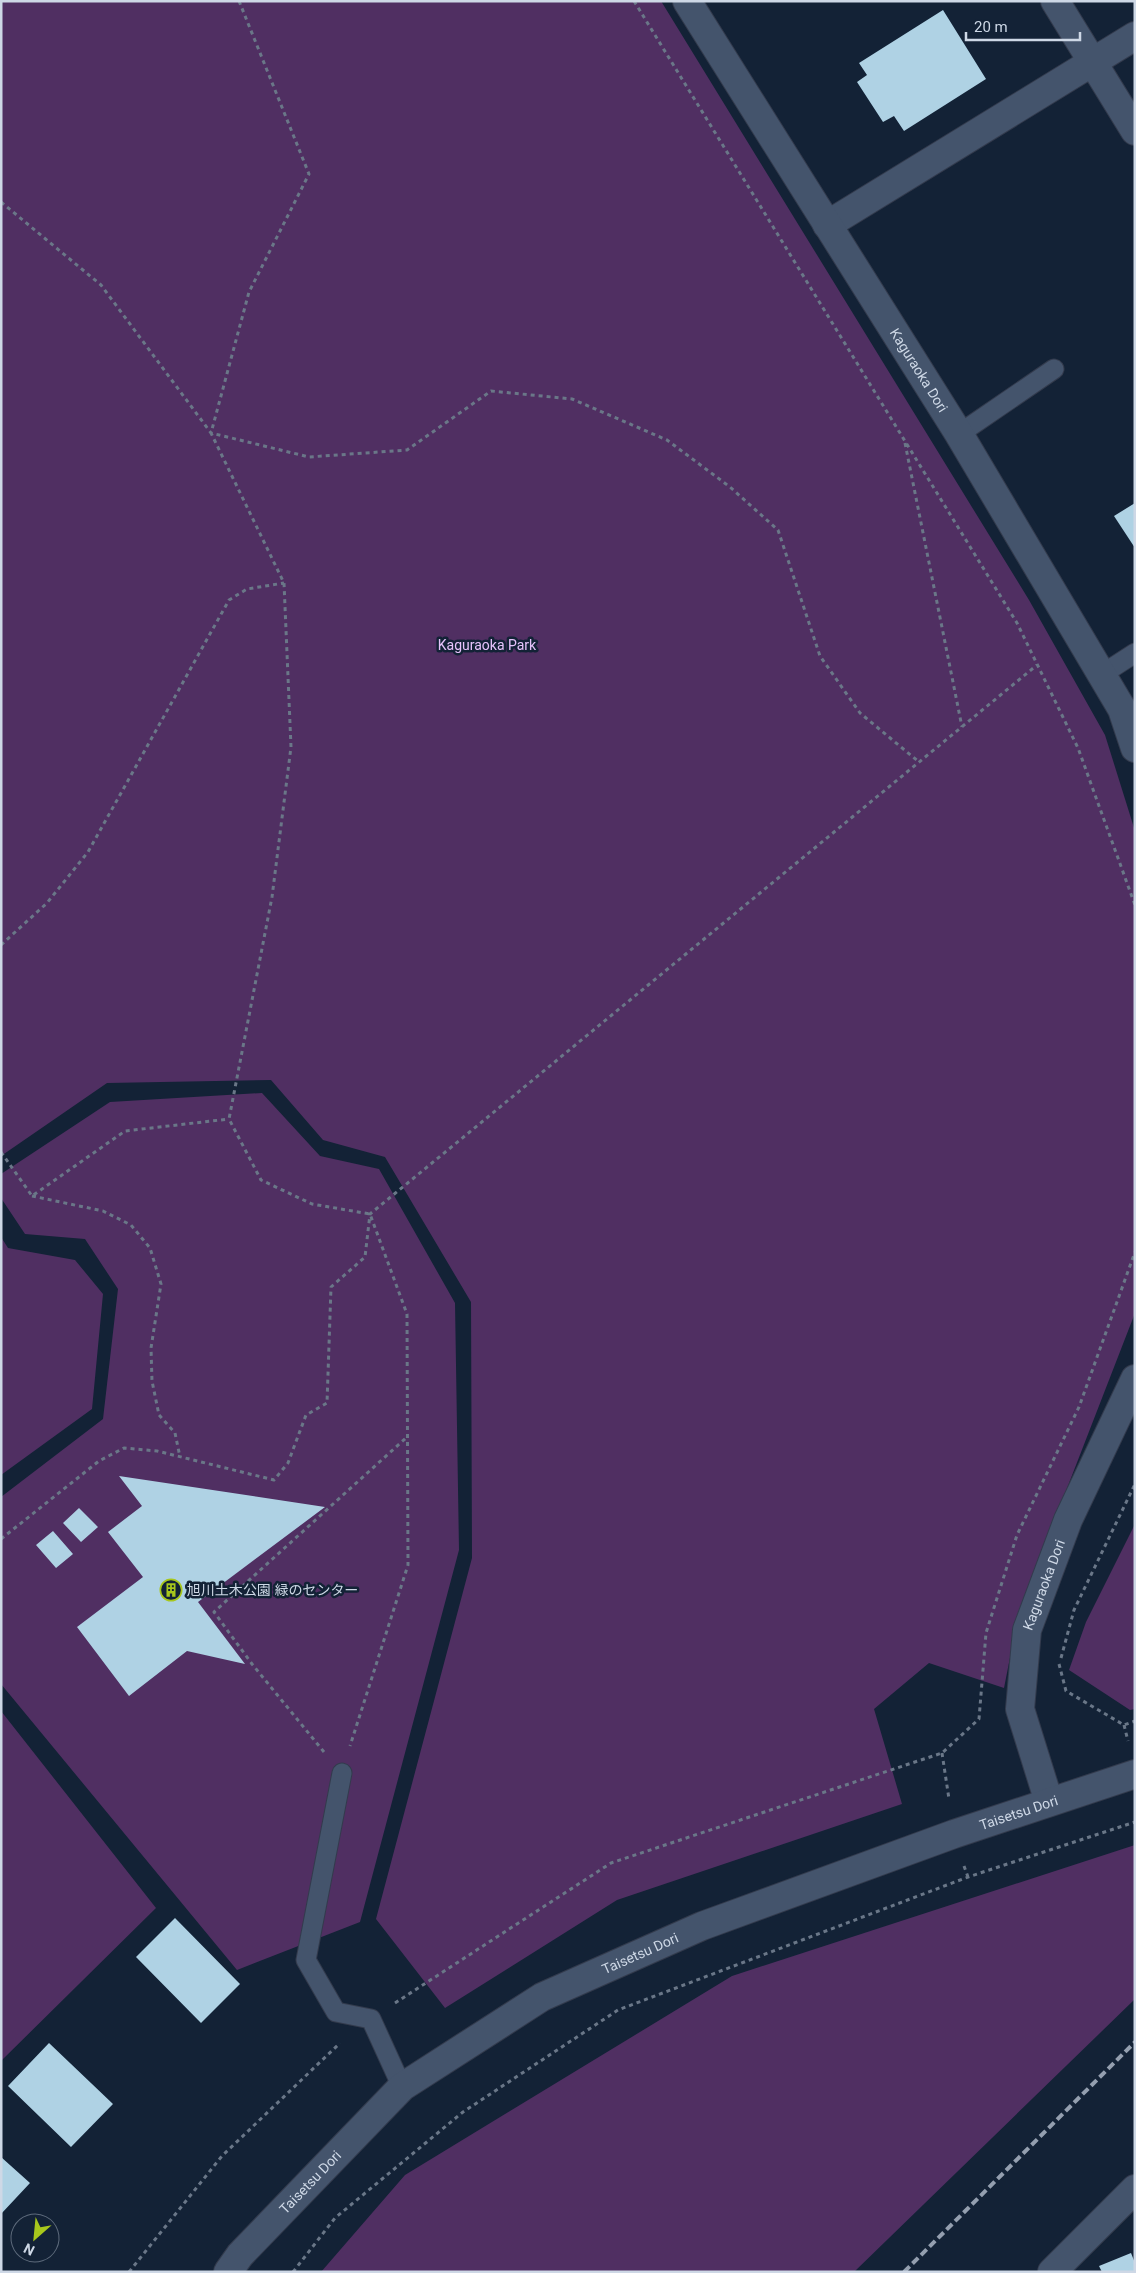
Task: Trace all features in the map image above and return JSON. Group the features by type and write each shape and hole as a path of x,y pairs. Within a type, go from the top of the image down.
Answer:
{"street":[{"name":"Kaguraoka Dori","path":"687,1 959,434 1122,710 1135,748"},
{"path":"1055,1 1135,131"},
{"path":"827,225 1135,36"},
{"name":"Kaguraoka Dori","path":"1049,1802 1020,1709 1027,1630 1068,1520 1135,1379"},
{"name":"Taisetsu Dori","path":"228,2272 240,2255 402,2087 542,1997 702,1926 954,1834 1135,1774"},
{"path":"1052,2272 1135,2189"}],"lane":[{"path":"959,434 1054,369"},
{"path":"1101,675 1135,653"},
{"path":"342,1773 306,1960 336,2012 371,2019 402,2087"}],"path":[{"path":"211,433 249,292 309,174 239,1"},
{"path":"634,1 1017,623 1078,748 1135,905"},
{"path":"1,202 101,285 211,433 284,583 292,747 272,897 229,1119 261,1180 312,1204 370,1214"},
{"path":"211,433 308,458 407,450 491,391 572,399 667,440 730,488 778,530 820,656 860,713 919,762"},
{"path":"904,441 962,727"},
{"path":"1,945 48,903 88,852 229,600 247,589 284,583"},
{"path":"1,1540 100,1460 124,1448 157,1451 274,1480 288,1463 306,1415 327,1403 331,1287 364,1257 370,1214 1037,665"},
{"path":"32,1196 125,1131 229,1119"},
{"path":"1,1152 32,1196 103,1211 131,1225 150,1248 161,1284 151,1348 152,1381 159,1415 175,1433 180,1457"},
{"path":"342,1773 408,1565 407,1314 370,1214"},
{"path":"342,1773 252,1664 214,1612 407,1437"},
{"path":"1135,1484 1074,1610 1059,1663 1066,1691 1124,1724 1135,1721"},
{"path":"129,2272 222,2156 333,2048 371,2019 611,1863 942,1753"},
{"path":"293,2272 335,2218 463,2112 618,2010 968,1878 1135,1822"}],"green space":[{"name":"Kaguraoka Park","path":"1,1 661,1 1029,600 1105,735 1135,831 1135,1313 1019,1612 1004,1688 929,1663 874,1709 902,1804 617,1900 445,2008 376,1919 472,1558 471,1302 385,1157 323,1140 271,1080 107,1083 1,1156"},
{"path":"262,1093 320,1156 379,1169 455,1303 459,1550 360,1922 237,1970 1,1684 1,1497 103,1419 118,1289 85,1239 25,1234 1,1198 1,1174 110,1102"},
{"path":"1,1237 8,1248 75,1260 103,1294 92,1409 1,1475"},
{"path":"1135,1524 1135,1709 1130,1710 1069,1670 1086,1622"},
{"path":"1,1711 156,1908 1,2061"},
{"path":"1135,1845 1135,1999 854,2272 321,2272 405,2175 732,1976"}],"building":[{"path":"943,10 986,79 904,131 894,116 883,122 857,82 867,75 859,63"},
{"path":"1135,503 1135,548 1114,516"},
{"name":"旭川土木公園 緑のセンター","path":"119,1476 325,1507 198,1602 245,1664 187,1651 129,1696 77,1627 143,1577 108,1532 142,1506"},
{"path":"79,1508 98,1527 81,1542 63,1523"},
{"path":"53,1531 73,1554 56,1568 36,1545"},
{"path":"175,1918 240,1984 201,2023 136,1957"},
{"path":"49,2043 113,2104 71,2147 8,2086"},
{"path":"1,2157 30,2183 1,2214"},
{"path":"1131,2253 1135,2263 1135,2272 1102,2272 1099,2266"}],"railway":[{"path":"904,2272 1135,2042"}],"place":[{"name":"旭川土木公園 緑のセンター","path":"171,1590"}]}
